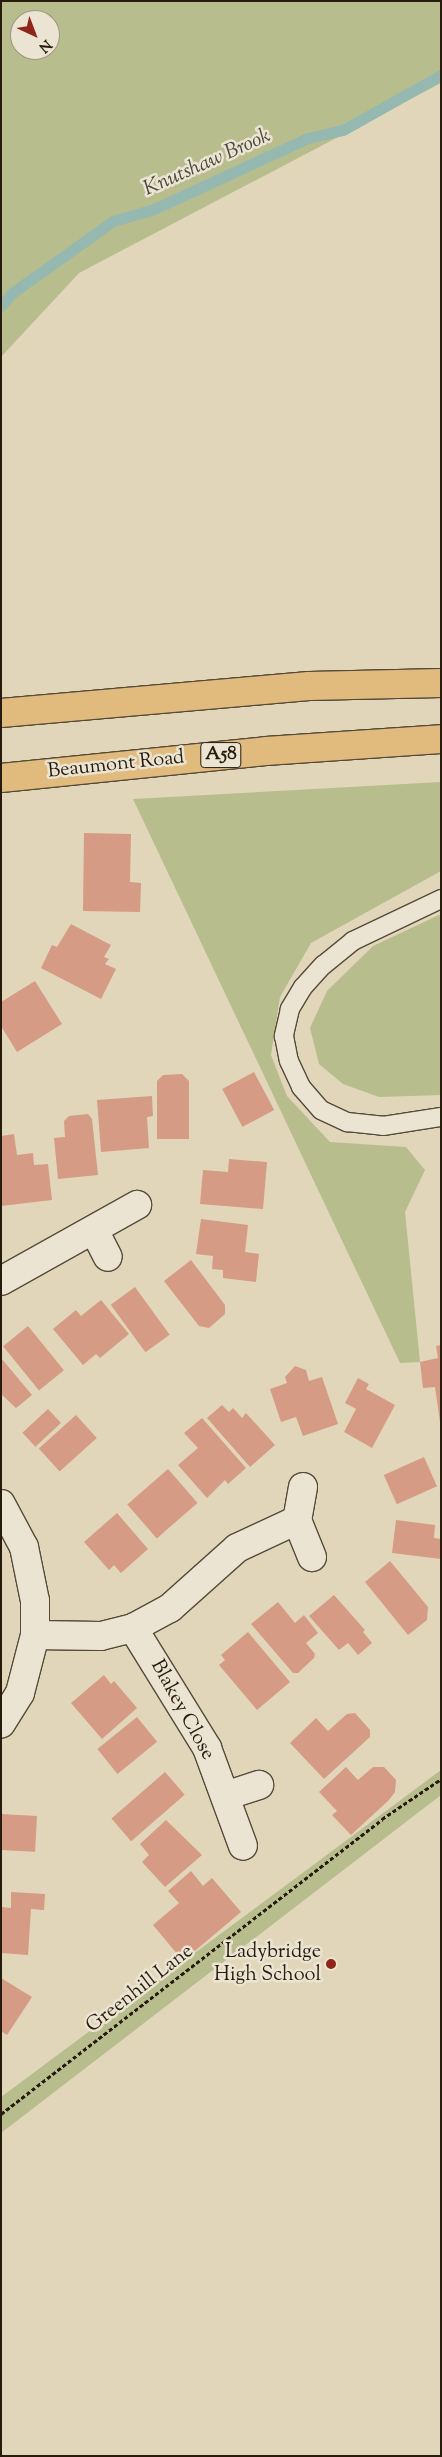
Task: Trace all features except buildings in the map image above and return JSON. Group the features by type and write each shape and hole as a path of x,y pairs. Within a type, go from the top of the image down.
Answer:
{"highway":[{"path":"1,713 309,686 441,683"},
{"name":"Beaumont Road","path":"1,778 266,751 441,739"}],"street":[{"path":"1,1282 136,1205"},
{"path":"94,1230 108,1257"},
{"path":"303,1487 297,1520 312,1557"},
{"path":"1,1504 24,1547 35,1601 35,1635 20,1693 1,1724"},
{"path":"35,1635 101,1636 133,1628 170,1608 237,1548 297,1520"},
{"name":"Blakey Close","path":"133,1628 189,1715 207,1748 243,1846"},
{"path":"225,1796 258,1785"}],"lane":[{"path":"309,686 441,692"},
{"path":"441,899 353,941 322,965 303,987 290,1009 284,1036 289,1061 301,1087 321,1110 347,1122 383,1126 441,1117"}],"path":[{"name":"Greenhill Lane","path":"1,2114 382,1820 441,1779"}],"green space":[{"path":"1,1 441,1 441,83 79,273 1,357"},
{"path":"441,782 441,871 311,943 280,997 271,1055 287,1096 330,1142 406,1147 425,1170 405,1212 420,1362 400,1363 133,799"},
{"path":"441,914 441,1095 379,1097 343,1084 319,1064 310,1028 327,991 373,946"},
{"path":"441,1770 441,1795 1,2133 1,2097"}],"waterway":[{"name":"Knutshaw Brook","path":"1,306 12,293 113,221 154,209 308,138 343,130 441,75"}],"place":[{"name":"Ladybridge High School","path":"331,1964"}]}
